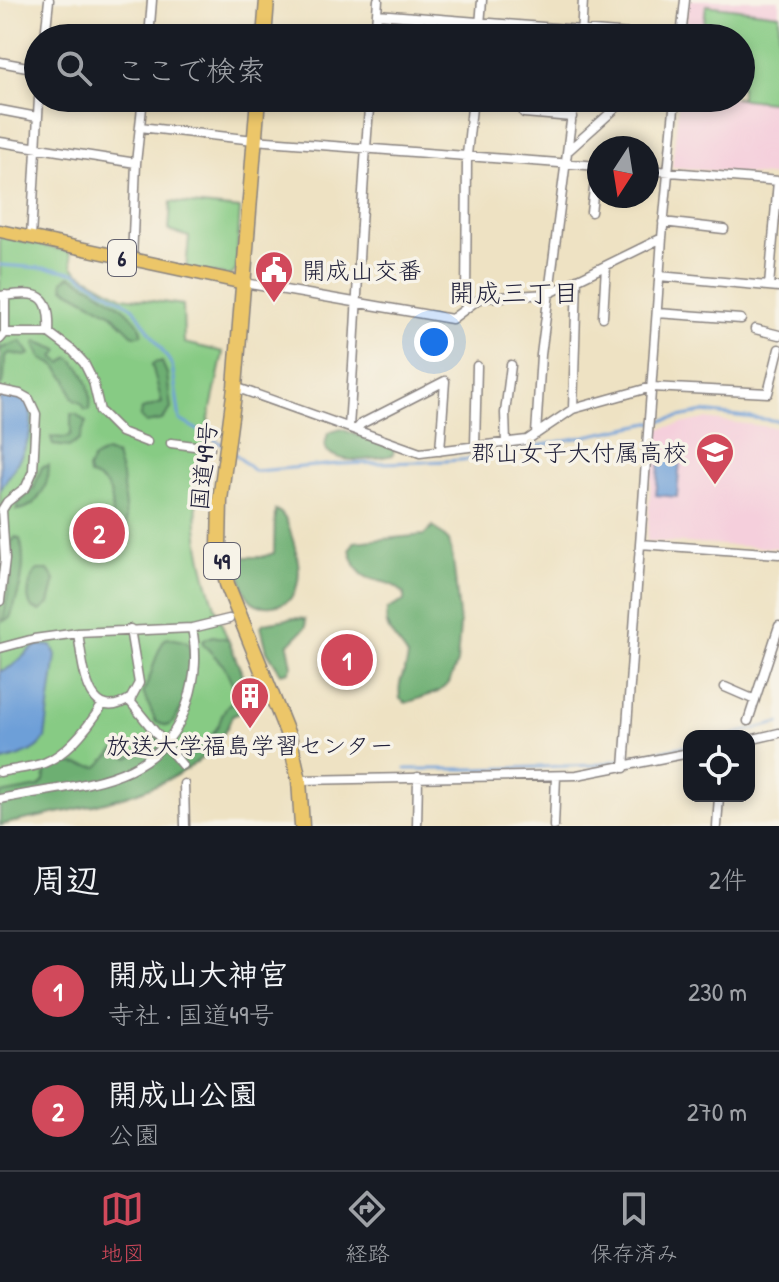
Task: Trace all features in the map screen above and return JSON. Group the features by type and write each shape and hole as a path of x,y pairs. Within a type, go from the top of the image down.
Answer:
{"highway":[{"path":"265,24 267,0"},
{"name":"国道49号","path":"257,112 235,387 220,500 221,555 227,584 282,715 299,780 302,826"}],"main road":[{"name":"6","path":"0,231 244,283"}],"street":[{"path":"46,24 49,0"},
{"path":"150,24 152,0"},
{"path":"376,24 378,0"},
{"path":"481,24 482,0"},
{"path":"582,24 583,0"},
{"path":"682,24 685,0"},
{"path":"377,14 506,24"},
{"path":"0,62 24,66"},
{"path":"0,110 37,117"},
{"path":"31,238 38,112"},
{"path":"132,260 142,112"},
{"path":"352,428 369,112"},
{"path":"466,308 467,155 472,112"},
{"path":"536,434 541,355 573,112"},
{"path":"569,150 611,112"},
{"path":"624,768 674,112"},
{"path":"524,113 572,117"},
{"path":"140,127 254,140 587,165"},
{"path":"0,142 136,163"},
{"path":"659,171 778,181 774,287 659,276"},
{"path":"591,212 592,208"},
{"path":"663,222 724,229"},
{"path":"244,283 452,319 476,301 499,295 548,294 662,238"},
{"path":"603,317 606,266"},
{"path":"573,409 577,279"},
{"path":"49,333 49,312 41,297 34,293 2,296 2,336 49,333 84,363 93,381 100,411 107,421 131,438 147,442"},
{"path":"657,313 741,319"},
{"path":"755,329 779,335"},
{"path":"235,387 420,453 527,440 573,409 652,387 768,393 779,349"},
{"path":"506,443 505,413 511,365"},
{"path":"475,446 477,366"},
{"path":"352,428 445,381 440,451"},
{"path":"0,390 29,399 36,414 33,471 26,487 4,506 0,517 5,559 0,601"},
{"path":"171,443 210,448"},
{"path":"640,544 779,554"},
{"path":"0,648 34,639 78,633 192,628 229,619"},
{"path":"748,721 779,626"},
{"path":"0,799 91,783 121,774 143,763 166,744 182,719 195,678 196,649 192,628"},
{"path":"78,633 91,694 103,704 121,704 129,700 139,683 130,629"},
{"path":"725,687 755,700"},
{"path":"129,700 182,765"},
{"path":"0,772 45,762 59,754 103,704"},
{"path":"755,739 779,733"},
{"path":"299,780 556,776 624,768 683,754"},
{"path":"554,826 556,776"},
{"path":"417,826 418,777"},
{"path":"184,784 185,826"},
{"path":"717,826 719,802"}],"shaded area":[{"path":"688,0 779,0 779,177 672,167 678,112 755,112 755,24 686,24"},
{"name":"郡山女子大付属高校","path":"704,419 779,428 779,548 647,541 654,430"}],"green space":[{"path":"706,5 779,14 779,103 755,100 755,24 704,24"},
{"path":"171,202 240,209 236,270 231,276 186,269 189,237 169,231"},
{"path":"0,236 70,252 73,267 78,272 123,297 183,305 184,343 223,352 201,462 197,527 212,596 256,706 232,716 217,742 195,764 166,781 97,804 0,825"},
{"path":"70,276 125,309 142,334 134,336 112,314 64,288 63,281"},
{"path":"21,341 30,354 10,353 5,357 4,381 0,387 0,349"},
{"path":"36,341 59,350 54,357 62,363 69,357 79,367 89,388 89,410 73,399 67,380 55,365 42,359"},
{"path":"162,362 167,374 171,409 162,420 146,423 140,417 142,409 162,403 152,365"},
{"path":"71,414 86,422 79,440 69,447 53,445 51,437 65,438 71,434"},
{"path":"341,429 394,449 393,455 359,460 334,456 325,445 328,433"},
{"path":"106,452 116,456 122,476 128,541 122,551 111,549 107,542 112,513 109,491 106,485 89,475 88,469 93,459"},
{"path":"49,465 41,495 24,509 16,510 34,488 42,467"},
{"path":"275,510 283,516 290,530 297,556 298,580 289,600 278,605 259,605 252,602 244,590 239,563 243,557 262,557 274,553"},
{"path":"433,526 449,541 453,559 460,625 457,663 449,683 438,692 406,703 400,699 399,691 408,657 389,629 386,616 388,609 404,601 404,594 388,583 366,577 360,572 350,549 354,542 424,535"},
{"path":"16,537 20,539 22,549 21,579 10,618 3,621 11,574 11,542"},
{"path":"37,570 48,570 55,580 49,604 40,611 32,608 28,594"},
{"path":"294,618 305,619 306,627 288,645 292,666 289,671 281,673 267,651 261,626"},
{"path":"213,636 228,639 248,689 241,691 234,688 224,666 203,644 203,640"},
{"path":"170,638 187,642 191,673 179,712 167,726 156,722 143,692 161,645"},
{"path":"251,695 256,706 232,716 217,742 195,764 166,781 97,804 0,825 0,794 39,787 44,781 46,769 55,764 98,767 115,750 118,749 128,758 158,739 181,758 187,756 208,741 229,704"}],"water":[{"path":"0,394 26,400 31,423 25,447 0,490"},
{"path":"660,458 680,460 677,497 656,495"},
{"path":"39,645 52,646 56,655 45,738 33,751 3,761 0,758 0,671 11,667"}],"waterway":[{"path":"0,265 76,273 134,308 172,365 180,420 224,445"},
{"path":"233,452 254,471 439,461 488,457 704,412 779,421"},
{"path":"751,730 779,723"},
{"path":"406,769 595,765 683,746"}],"place":[{"name":"開成山交番","path":"274,304"},
{"name":"郡山女子大付属高校","path":"715,486"},
{"name":"開成山公園","path":"99,533"},
{"name":"開成山大神宮","path":"347,660"},
{"name":"放送大学福島学習センター","path":"250,730"}],"district":[{"name":"開成三丁目","path":"514,292"}]}
